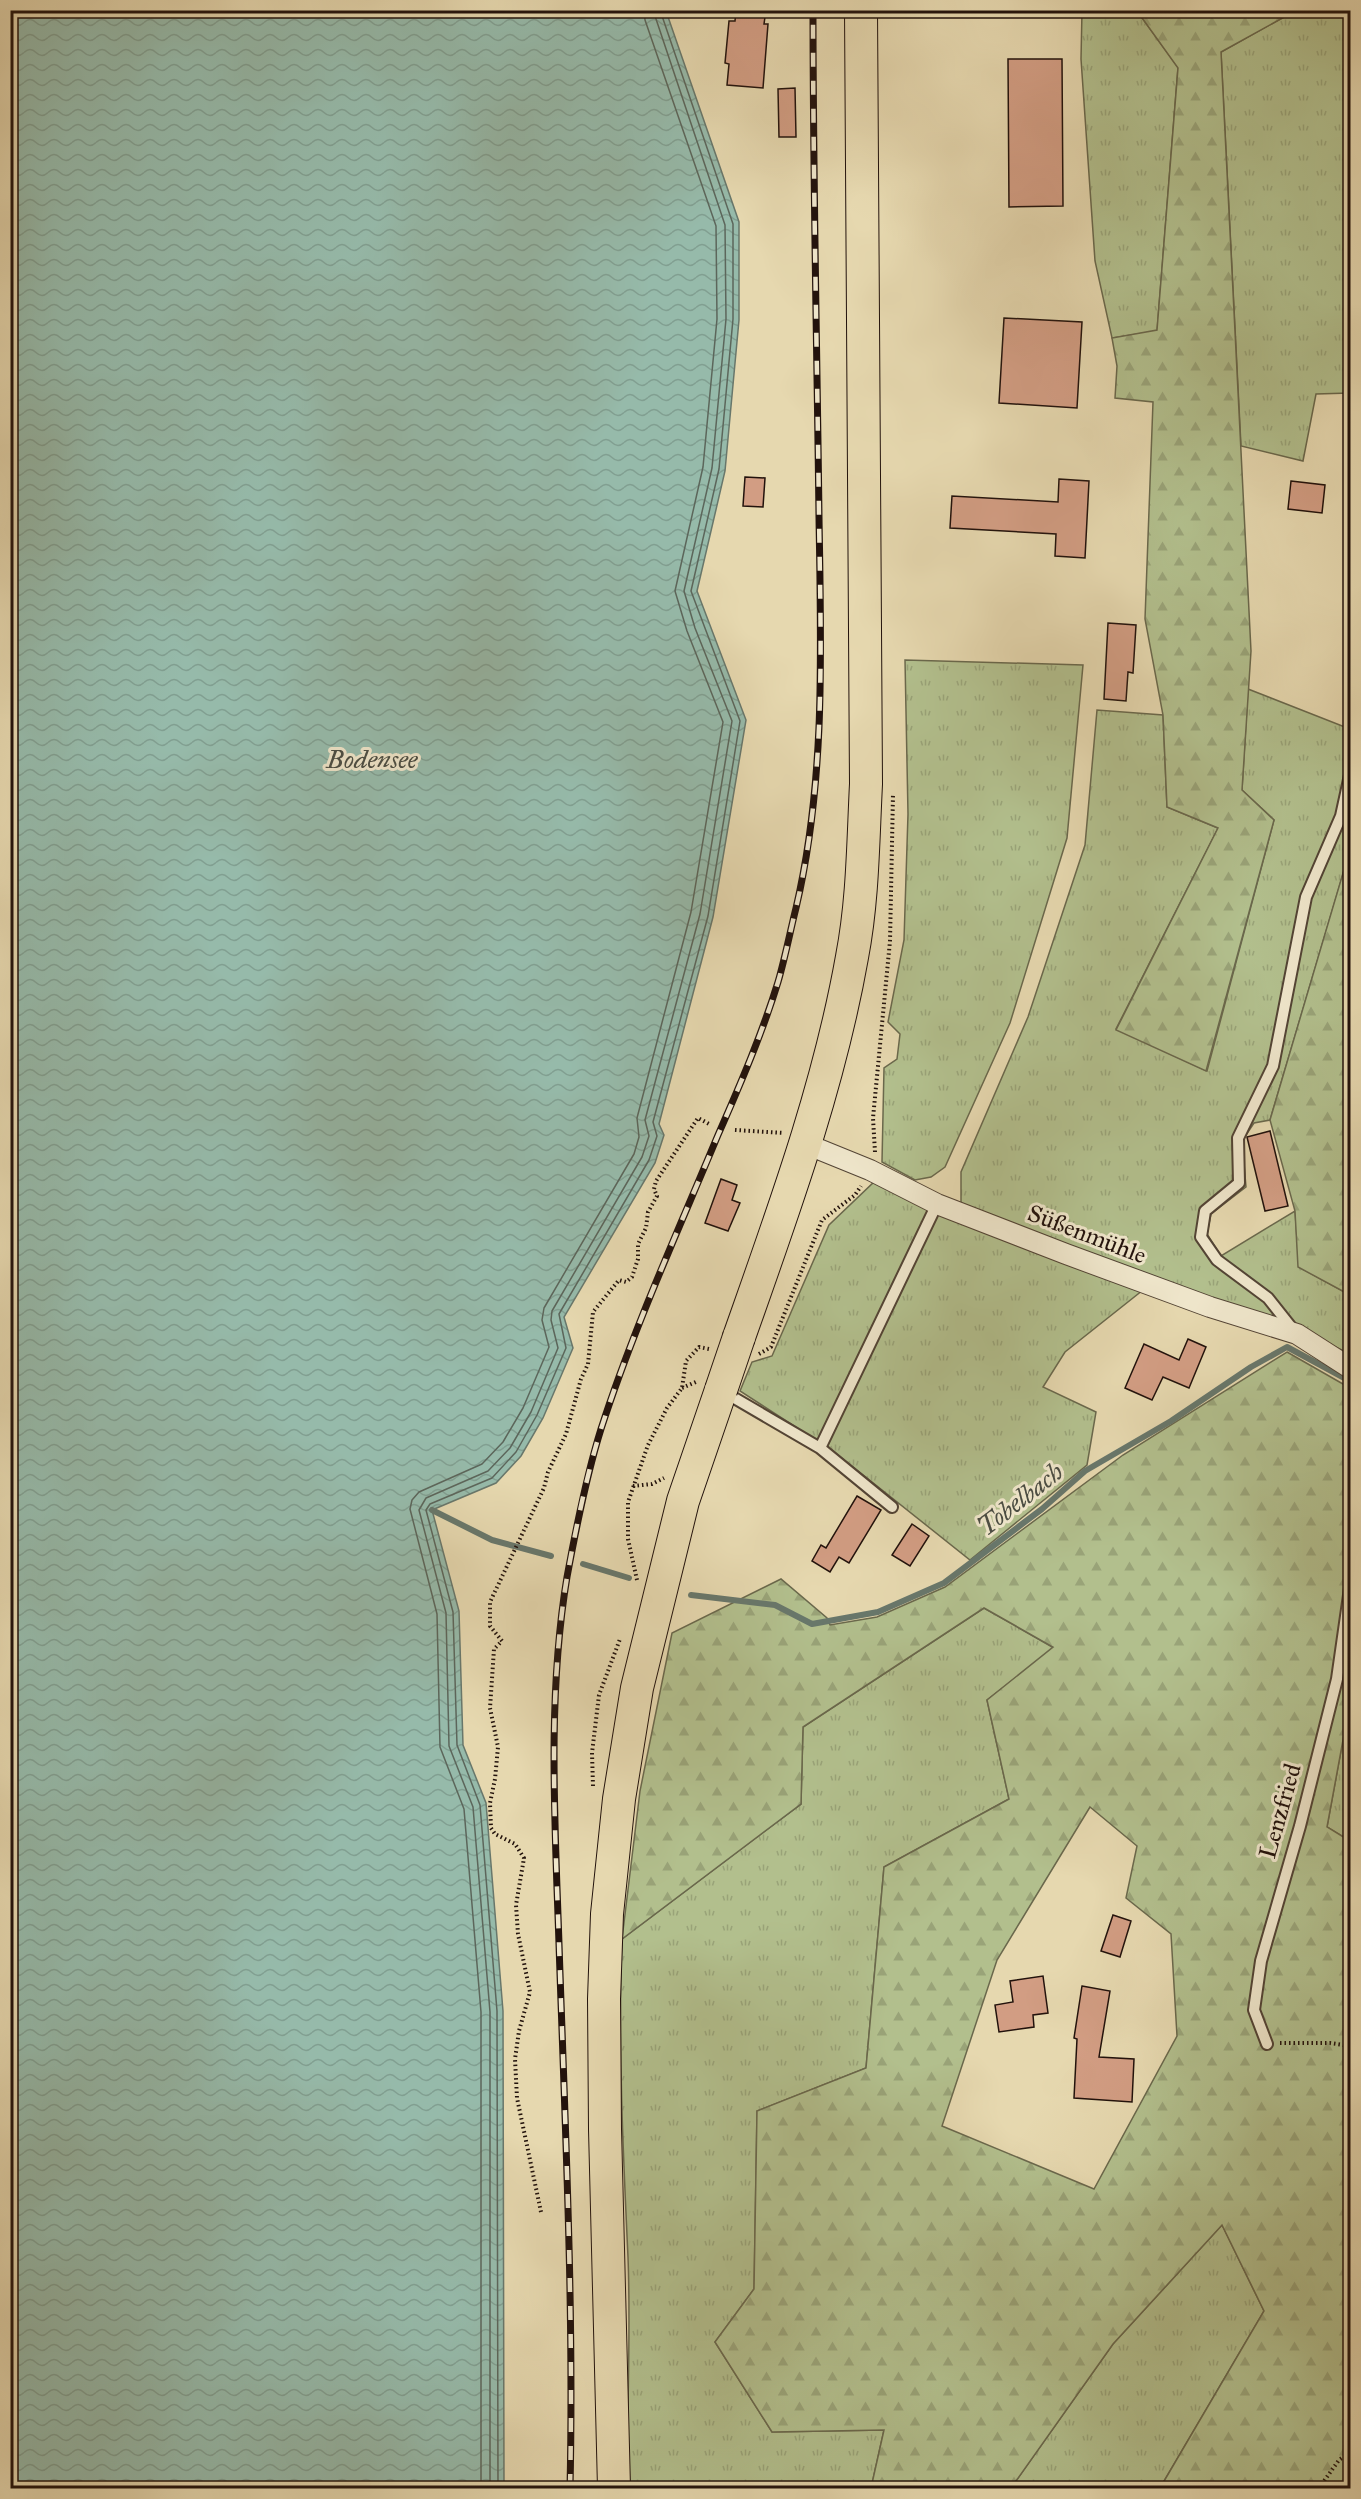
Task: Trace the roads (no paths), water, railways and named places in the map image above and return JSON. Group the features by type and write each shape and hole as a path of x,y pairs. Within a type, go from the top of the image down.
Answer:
{"main road":[{"path":"614,2488 604,1999 608,1902 619,1799 639,1678 712,1384 747,1347 840,1017 853,955 861,885 866,784 861,10"}],"street":[{"name":"Süßenmühle","path":"806,1144 870,1170 937,1204 1210,1307 1297,1334 1350,1368"}],"lane":[{"path":"1297,1334 1268,1298 1217,1260 1201,1237 1205,1210 1239,1183 1238,1138 1273,1066 1306,897 1341,816 1350,775"},
{"path":"820,1448 937,1204"},
{"path":"712,1384 820,1448 892,1507"},
{"name":"Lenzfried","path":"1267,2044 1254,2010 1261,1961 1300,1826 1336,1679 1350,1588"}],"water":[{"name":"Bodensee","path":"11,10 666,11 739,222 739,320 725,471 697,591 746,720 713,917 659,1124 664,1135 655,1163 564,1317 573,1348 543,1418 521,1456 496,1483 432,1510 459,1611 463,1745 486,1803 503,2011 504,2488 11,2488"}],"waterway":[{"name":"Tobelbach","path":"691,1595 775,1605 812,1624 878,1612 944,1583 1042,1509 1085,1471 1171,1421 1251,1367 1287,1347 1350,1381"},
{"name":"Tobelbach","path":"432,1510 492,1540 551,1556"},
{"name":"Tobelbach","path":"583,1564 629,1578"}],"railway":[{"path":"570,2488 570,2284 554,1760 561,1622 578,1521 601,1429 642,1318 765,1021 783,964 806,860 817,763 821,665 813,10"}]}
